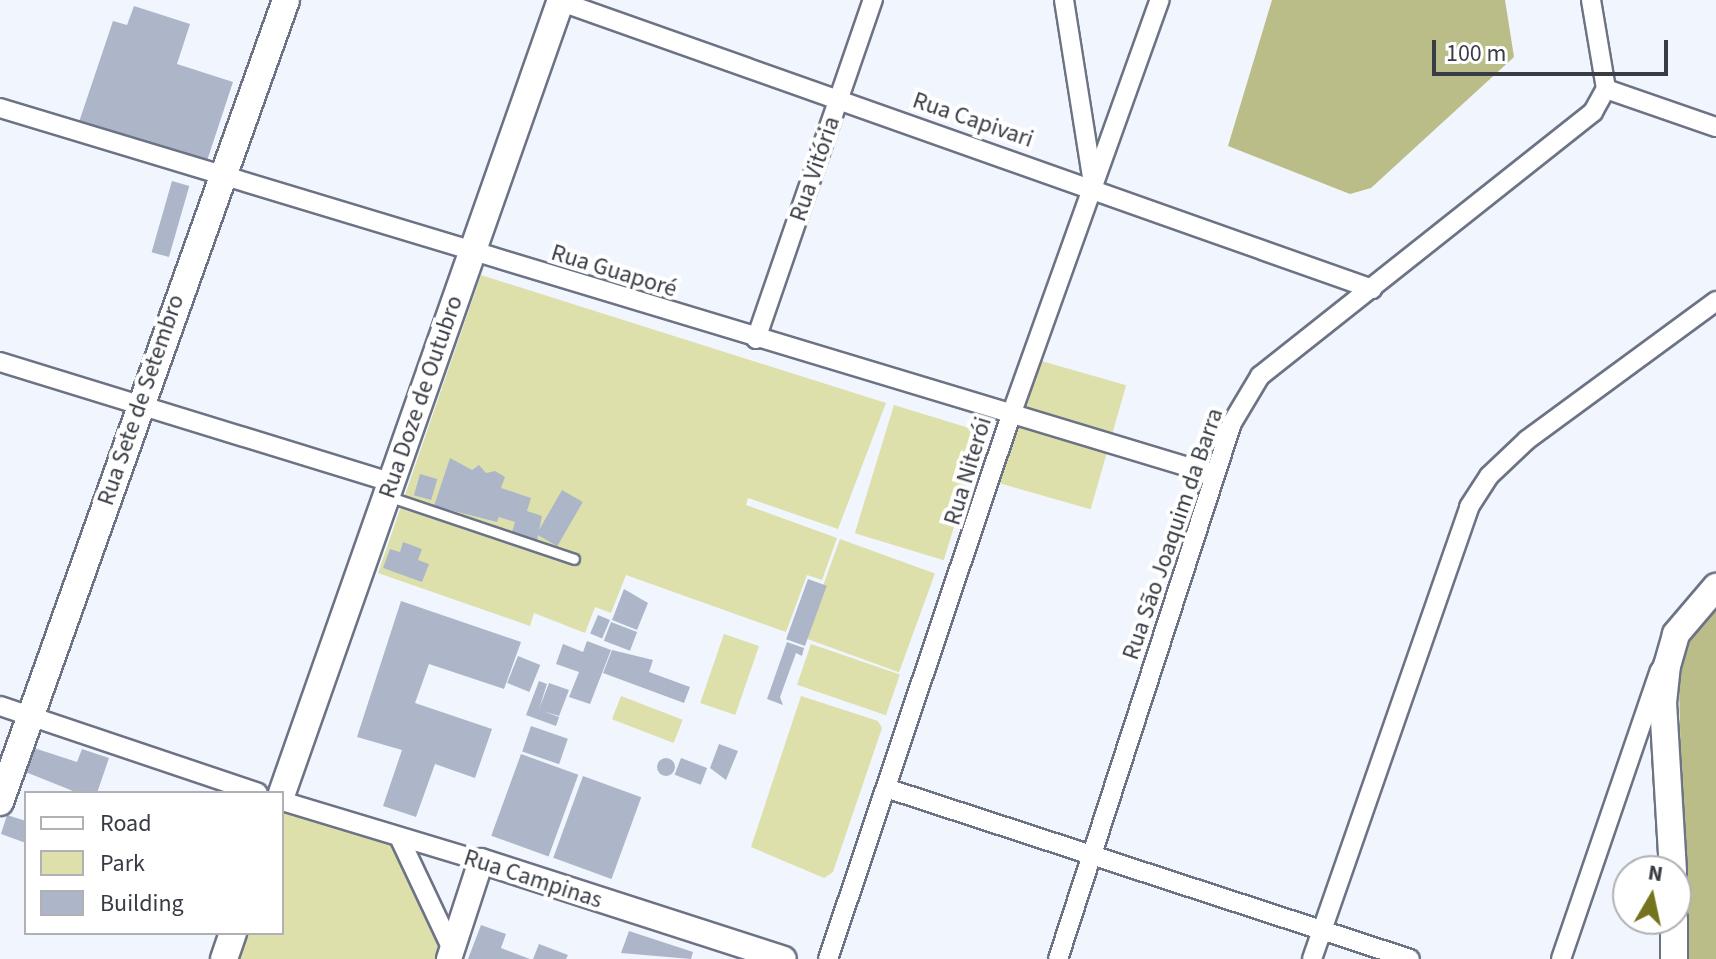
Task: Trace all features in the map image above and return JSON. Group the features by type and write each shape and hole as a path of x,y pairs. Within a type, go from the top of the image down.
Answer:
{"main road":[{"name":"Rua Sete de Setembro","path":"0,802 219,178 286,0"},
{"name":"Rua Doze de Outubro","path":"283,791 560,0"},
{"path":"1672,855 1663,703 1676,634 1716,587"},
{"path":"224,959 232,935"},
{"path":"1674,935 1674,959"}],"street":[{"name":"Rua Capivari","path":"560,0 839,100 1094,186 1372,289"},
{"name":"Rua Vitória","path":"756,339 873,0"},
{"path":"1064,0 1094,186"},
{"name":"Rua Niterói","path":"828,959 1011,415 1160,0"},
{"path":"1591,0 1606,89 1716,127"},
{"name":"Rua São Joaquim da Barra","path":"1058,959 1232,423 1260,376 1312,330 1372,289 1593,112 1606,89"},
{"name":"Rua Guaporé","path":"0,108 219,178 1215,475"},
{"path":"1312,959 1469,507 1489,476 1527,440 1716,301"},
{"path":"0,362 389,489"},
{"path":"1561,959 1676,634"},
{"path":"0,706 252,791"},
{"path":"886,788 1410,959"},
{"name":"Rua Campinas","path":"284,802 481,861 784,959"},
{"path":"399,837 450,954"},
{"path":"450,954 481,861"}],"lane":[{"path":"389,489 574,559"}],"green space":[{"path":"1272,0 1505,0 1514,57 1371,188 1350,194 1228,146"},
{"path":"481,275 886,403 838,529 748,498 746,505 837,538 822,580 807,575 786,632 626,575 611,613 595,607 585,633 534,613 530,626 378,573"},
{"path":"1031,358 1126,385 1091,509 995,482"},
{"path":"894,405 983,432 944,560 855,533"},
{"path":"840,539 935,574 899,672 804,638"},
{"path":"1716,607 1716,959 1686,959 1685,935 1692,935 1692,855 1683,855 1679,688 1685,648"},
{"path":"724,634 759,646 735,715 700,703"},
{"path":"811,644 900,675 886,715 797,685"},
{"path":"621,696 683,720 674,743 612,719"},
{"path":"801,696 878,721 882,728 833,872 824,878 751,847"},
{"path":"284,808 399,843 446,951 443,959 232,959 240,935 284,935"}],"building":[{"path":"134,6 190,24 177,64 233,82 205,167 78,125 113,21 127,25"},
{"path":"172,181 189,186 169,257 152,252"},
{"path":"450,458 472,470 479,465 486,473 495,471 505,477 501,488 531,498 527,511 542,516 537,540 512,532 515,522 499,517 497,522 434,506"},
{"path":"420,474 437,479 431,500 414,495"},
{"path":"562,490 583,502 557,546 536,534"},
{"path":"403,542 422,549 418,560 429,564 422,582 383,568 390,549 400,552"},
{"path":"808,579 827,586 805,646 786,639"},
{"path":"624,589 648,603 637,630 612,620"},
{"path":"401,601 521,642 504,689 429,664 415,703 492,729 475,778 435,764 416,817 383,806 402,750 357,737"},
{"path":"598,615 610,620 602,638 590,633"},
{"path":"611,622 637,632 630,651 604,641"},
{"path":"587,641 611,650 590,704 569,697 579,672 556,664 563,644 583,652"},
{"path":"787,642 804,648 802,656 796,653 780,697 783,705 767,699"},
{"path":"612,650 653,660 649,672 690,687 684,703 603,673"},
{"path":"518,656 540,665 529,692 507,683"},
{"path":"539,681 547,684 539,709 549,683 569,690 559,716 543,711 559,717 556,726 526,715"},
{"path":"531,726 568,739 559,764 522,752"},
{"path":"719,744 738,751 726,780 710,768"},
{"path":"31,747 77,762 82,749 109,758 98,791 73,791 23,771"},
{"path":"521,754 578,775 549,857 491,836"},
{"path":"662,758 670,758 675,767 673,774 662,776 657,771 657,763"},
{"path":"681,758 707,768 701,785 675,775"},
{"path":"583,776 641,797 612,879 553,858"},
{"path":"7,815 24,820 24,842 1,834"},
{"path":"481,925 506,934 501,948 530,959 468,959"},
{"path":"629,931 693,952 691,959 621,953"},
{"path":"539,944 568,955 566,959 533,959"}]}
